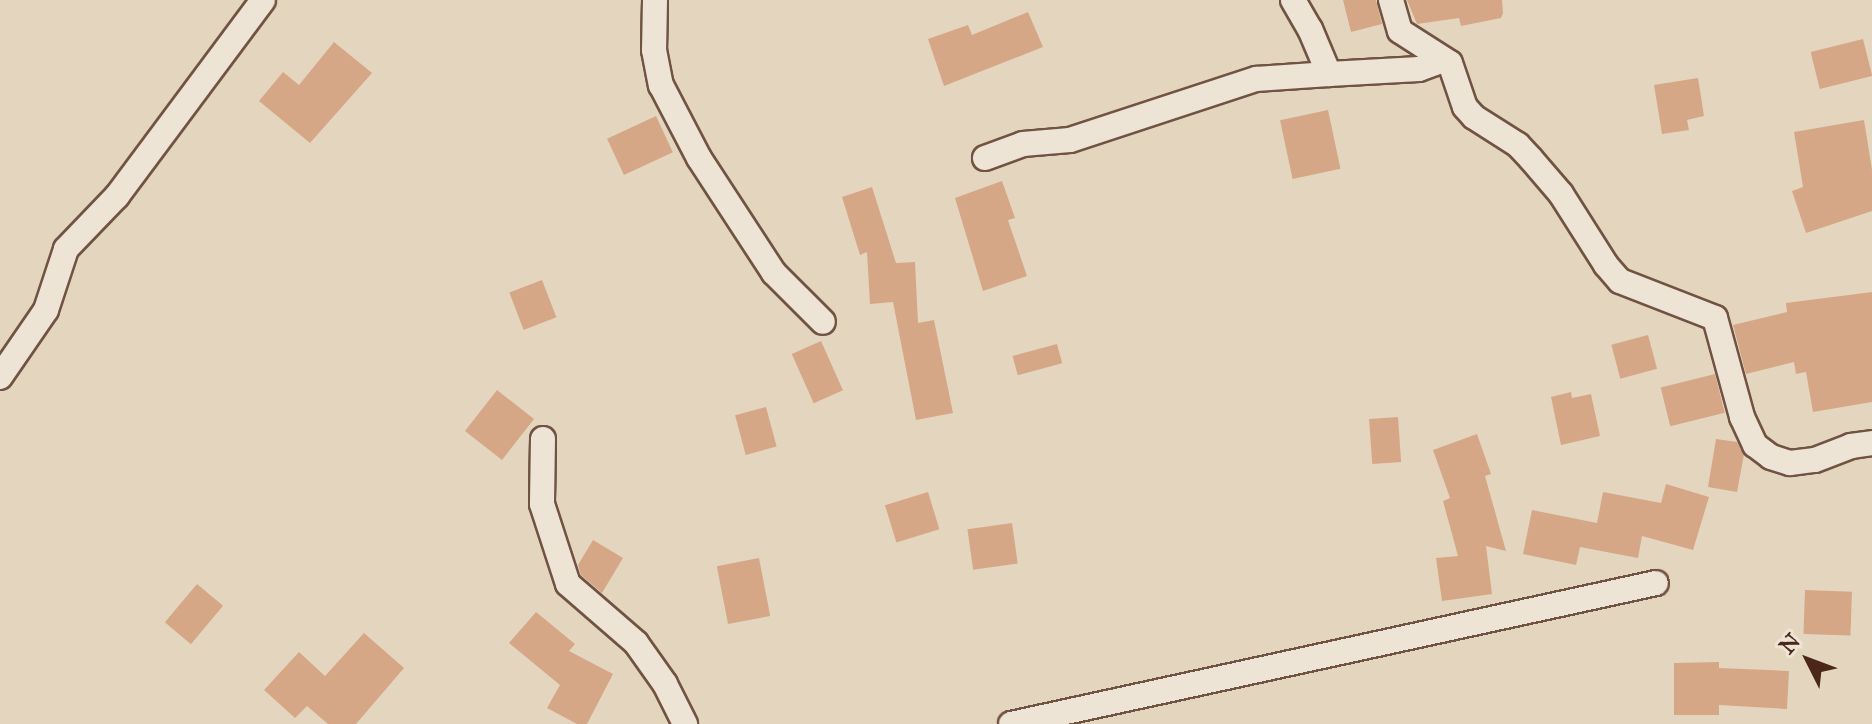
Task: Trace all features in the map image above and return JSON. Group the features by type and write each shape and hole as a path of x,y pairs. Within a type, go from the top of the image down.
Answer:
{"street":[{"path":"0,377 46,310 66,249 117,196 263,0"},
{"path":"655,0 654,50 661,85 699,158 774,273 823,322"},
{"path":"1293,0 1310,29 1329,74"},
{"path":"1391,0 1400,31 1450,63 1465,107 1474,117 1518,145 1531,159 1561,194 1606,265 1620,281 1715,318 1745,425 1755,445 1771,457 1790,463 1815,460 1851,446 1872,443"},
{"path":"985,158 1023,144 1070,140 1256,79 1419,69 1444,60"},
{"path":"543,439 542,504 568,584 636,643 665,684 685,724"},
{"path":"1011,724 1656,583"}],"building":[{"path":"1343,0 1376,0 1382,24 1351,32"},
{"path":"1407,0 1502,0 1503,13 1501,18 1461,26 1459,18 1417,24"},
{"path":"1028,12 1043,47 944,86 928,39 968,25 972,35"},
{"path":"1863,39 1872,76 1820,89 1811,52"},
{"path":"334,42 372,73 310,143 259,101 283,72 299,85"},
{"path":"1698,78 1704,116 1687,120 1689,130 1662,134 1654,85"},
{"path":"1328,110 1340,169 1293,179 1280,120"},
{"path":"656,116 673,152 624,175 607,139"},
{"path":"1864,120 1872,170 1872,211 1806,233 1792,191 1803,187 1794,132"},
{"path":"1002,181 1015,218 1008,220 1027,276 983,291 955,198"},
{"path":"872,187 896,263 915,262 918,323 934,320 953,413 916,420 893,302 870,304 867,252 860,255 842,197"},
{"path":"542,280 556,317 524,330 509,293"},
{"path":"1872,292 1872,402 1813,412 1806,372 1796,374 1794,362 1746,374 1733,325 1787,312 1786,303"},
{"path":"1648,335 1657,369 1620,379 1611,345"},
{"path":"821,341 843,390 814,403 792,354"},
{"path":"1057,344 1062,363 1018,375 1013,356"},
{"path":"1715,374 1725,413 1670,426 1661,388"},
{"path":"497,390 534,419 502,460 465,431"},
{"path":"1571,392 1572,398 1591,394 1600,436 1561,445 1551,397"},
{"path":"766,407 777,447 746,455 735,415"},
{"path":"1398,417 1401,462 1372,464 1369,419"},
{"path":"1477,434 1491,474 1485,476 1506,551 1486,546 1492,594 1442,601 1436,558 1458,556 1443,501 1450,498 1433,450"},
{"path":"1716,439 1737,442 1744,454 1737,492 1708,487"},
{"path":"1666,484 1709,497 1693,550 1642,536 1638,558 1580,547 1576,565 1523,554 1532,510 1597,523 1603,492 1661,503"},
{"path":"928,492 939,529 896,542 885,505"},
{"path":"1012,523 1018,564 973,570 967,529"},
{"path":"593,540 623,558 602,593 581,575 578,565"},
{"path":"759,558 770,616 728,624 717,566"},
{"path":"197,584 223,606 191,644 165,622"},
{"path":"1805,590 1852,592 1850,636 1803,634"},
{"path":"536,612 575,644 569,651 613,674 587,724 577,724 547,708 560,685 509,643"},
{"path":"364,633 404,668 356,724 328,724 307,706 295,718 264,690 299,652 325,676"},
{"path":"1719,662 1719,668 1789,671 1787,709 1719,705 1719,715 1674,715 1674,663"}]}
